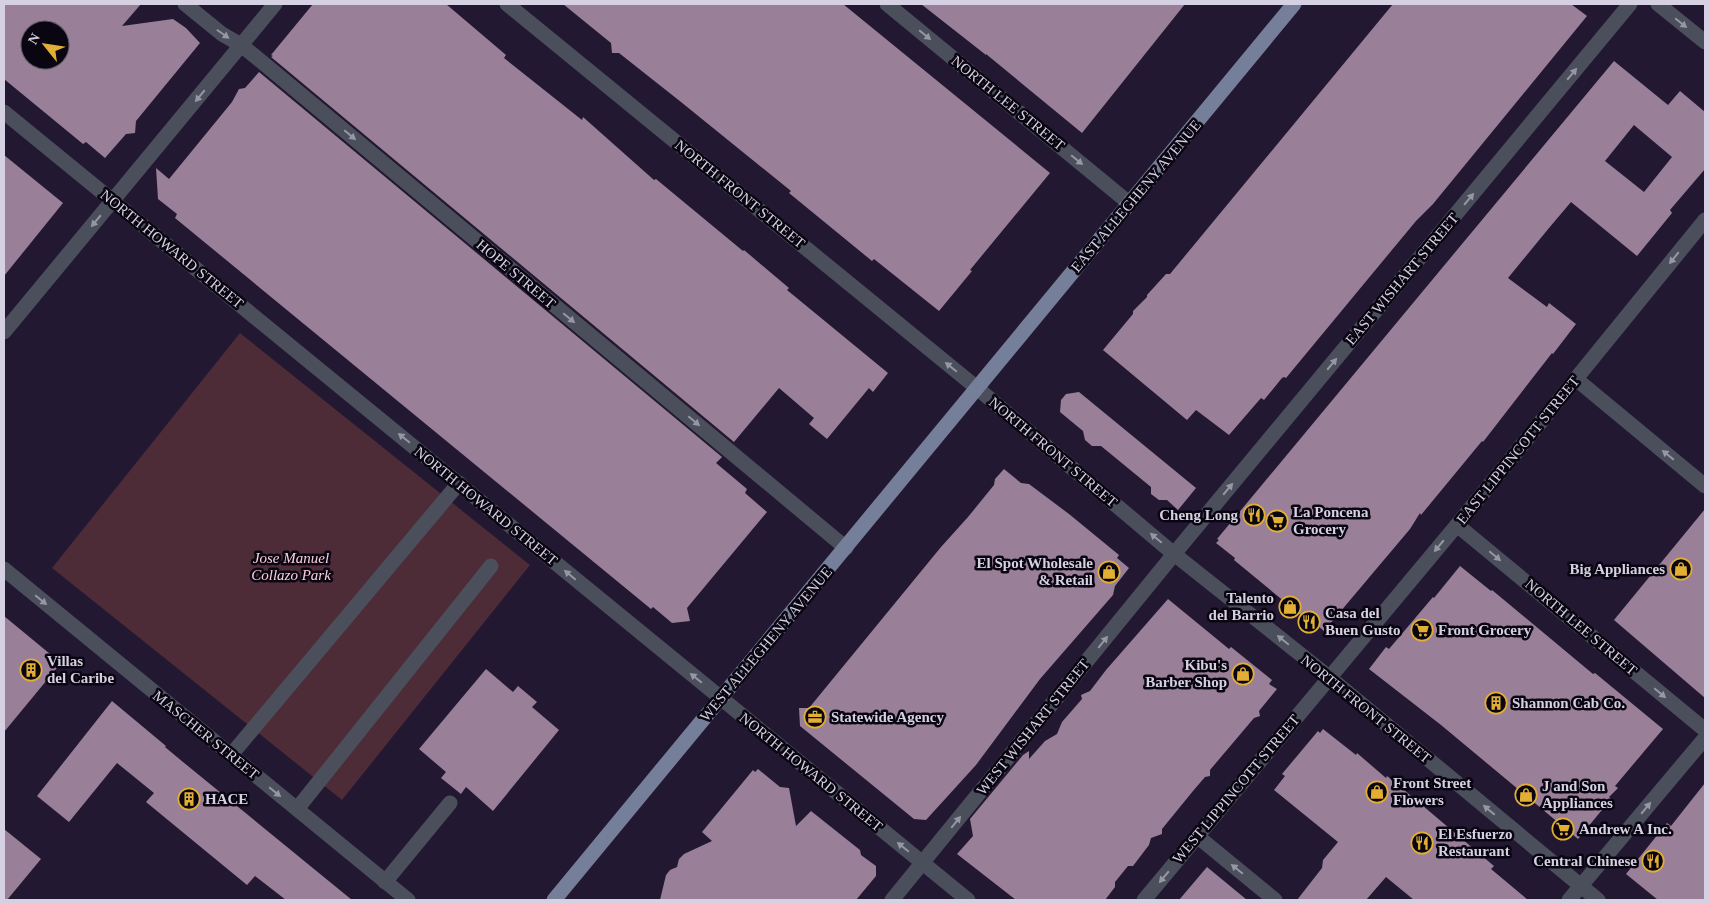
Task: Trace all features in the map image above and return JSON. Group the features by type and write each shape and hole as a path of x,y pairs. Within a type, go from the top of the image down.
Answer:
{"main road":[{"name":"EAST ALLEGHENY AVENUE","path":"977,388 1294,4"},
{"name":"WEST ALLEGHENY AVENUE","path":"554,900 977,388"}],"street":[{"name":"HOPE STREET","path":"185,4 222,34 241,46 846,548"},
{"path":"4,332 275,4"},
{"name":"NORTH FRONT STREET","path":"507,4 977,388 1174,554 1329,677 1598,900"},
{"name":"NORTH LEE STREET","path":"887,4 1129,203"},
{"name":"EAST WISHART STREET","path":"1174,554 1630,4"},
{"path":"1658,4 1705,42"},
{"name":"NORTH HOWARD STREET","path":"4,112 968,900"},
{"name":"EAST LIPPINCOTT STREET","path":"1329,677 1457,525 1705,220"},
{"path":"1576,379 1705,486"},
{"path":"231,755 459,483"},
{"name":"NORTH LEE STREET","path":"1457,525 1705,730"},
{"name":"WEST WISHART STREET","path":"892,900 1174,554"},
{"path":"297,809 491,566"},
{"name":"MASCHER STREET","path":"4,569 408,900"},
{"name":"WEST LIPPINCOTT STREET","path":"1144,900 1329,677"},
{"path":"1569,900 1705,738"},
{"path":"385,882 450,803"},
{"path":"1197,836 1275,900"}],"green space":[{"name":"Jose Manuel Collazo Park","path":"240,333 530,565 342,800 52,568"}],"building":[{"path":"4,4 141,4 122,26 173,19 186,28 200,43 136,121 135,133 126,134 105,158 86,142 83,144 4,79"},
{"path":"313,4 446,4 506,55 504,58 582,120 583,117 654,180 656,179 744,250 789,288 787,290 888,373 873,392 869,388 827,439 809,424 814,418 779,388 734,442 271,57"},
{"path":"563,4 843,4 1050,173 970,270 972,271 939,311 874,259 872,261 789,193 791,191 619,53 612,53 611,43"},
{"path":"921,4 1185,4 1082,133 986,54"},
{"path":"1393,4 1571,4 1587,16 1433,204 1416,221 1286,378 1282,378 1264,400 1261,398 1229,435 1196,410 1187,420 1103,350 1147,295 1166,274 1170,274"},
{"path":"1614,61 1668,105 1680,91 1705,112 1705,169 1670,210 1672,213 1637,256 1571,202 1508,278 1547,307 1549,303 1576,324 1483,442 1421,515 1420,513 1410,529 1324,631 1303,614 1302,616 1234,560 1235,558 1216,543 1219,540 1217,539","holes":["1634,125 1672,157 1644,192 1605,161"]},
{"path":"259,72 722,457 716,463 747,489 745,493 767,512 687,608 690,621 672,623 653,607 651,609 175,218 177,214 158,199 156,168 169,179 232,102 239,89 245,88"},
{"path":"4,155 63,203 4,276"},
{"path":"1079,392 1196,488 1178,510 1167,500 1159,500 1151,494 1151,487 1101,446 1092,446 1085,440 1083,431 1060,412 1061,400 1066,394"},
{"path":"1004,469 1021,483 1029,484 1069,514 1119,555 1117,558 1129,568 1115,586 1113,595 1040,679 976,765 926,820 914,819 800,726 799,708 809,708 941,547 968,517 994,485 995,479"},
{"name":"Big Appliances","path":"1705,509 1705,698 1614,620"},
{"path":"1460,566 1663,729 1615,786 1618,788 1609,797 1611,799 1578,839 1441,725 1369,669 1386,647 1389,649"},
{"path":"1168,599 1229,649 1231,647 1272,680 1269,684 1277,689 1259,711 1260,716 1254,718 1210,770 1210,776 1205,777 1193,791 1162,829 1162,834 1151,838 1149,845 1133,866 1128,866 1115,882 1115,887 1105,900 1016,900 957,854 973,836 970,819 1023,755 1029,751 1029,759 1045,741 1057,734 1062,722 1082,699 1081,695 1090,691"},
{"name":"Villas del Caribe","path":"4,616 61,663 4,732"},
{"path":"486,669 513,692 518,686 537,702 532,707 559,730 493,811 466,787 461,794 441,778 446,772 419,749"},
{"name":"HACE","path":"112,701 183,762 352,900 286,900 255,876 247,885 146,802 154,793 117,763 69,822 37,796"},
{"path":"1323,729 1403,789 1494,866 1491,869 1528,900 1414,900 1386,877 1366,900 1297,900 1322,868 1323,860 1338,842 1274,790 1285,776 1282,774 1318,731 1320,733"},
{"path":"758,769 780,787 789,788 796,826 811,811 860,850 861,855 876,866 876,876 856,900 660,900 666,875 670,870 677,867 679,859 684,854 712,841 702,832 753,770 755,772"},
{"path":"1705,783 1705,900 1658,900 1626,874 1667,823 1671,826"},
{"path":"4,829 41,859 7,900 4,900"},
{"path":"1207,867 1247,900 1179,900"}],"place":[{"name":"Cheng Long","path":"1254,515"},
{"name":"La Poncena Grocery","path":"1277,521"},
{"name":"Big Appliances","path":"1681,569"},
{"name":"El Spot Wholesale & Retail","path":"1109,572"},
{"name":"Talento del Barrio","path":"1290,607"},
{"name":"Casa del Buen Gusto","path":"1309,622"},
{"name":"Front Grocery","path":"1422,630"},
{"name":"Villas del Caribe","path":"31,670"},
{"name":"Kibu's Barber Shop","path":"1243,674"},
{"name":"Shannon Cab Co.","path":"1496,703"},
{"name":"Statewide Agency","path":"815,717"},
{"name":"Front Street Flowers","path":"1377,792"},
{"name":"J and Son Appliances","path":"1526,795"},
{"name":"HACE","path":"189,799"},
{"name":"Andrew A Inc.","path":"1563,829"},
{"name":"El Esfuerzo Restaurant","path":"1422,843"},
{"name":"Central Chinese","path":"1653,861"}]}
